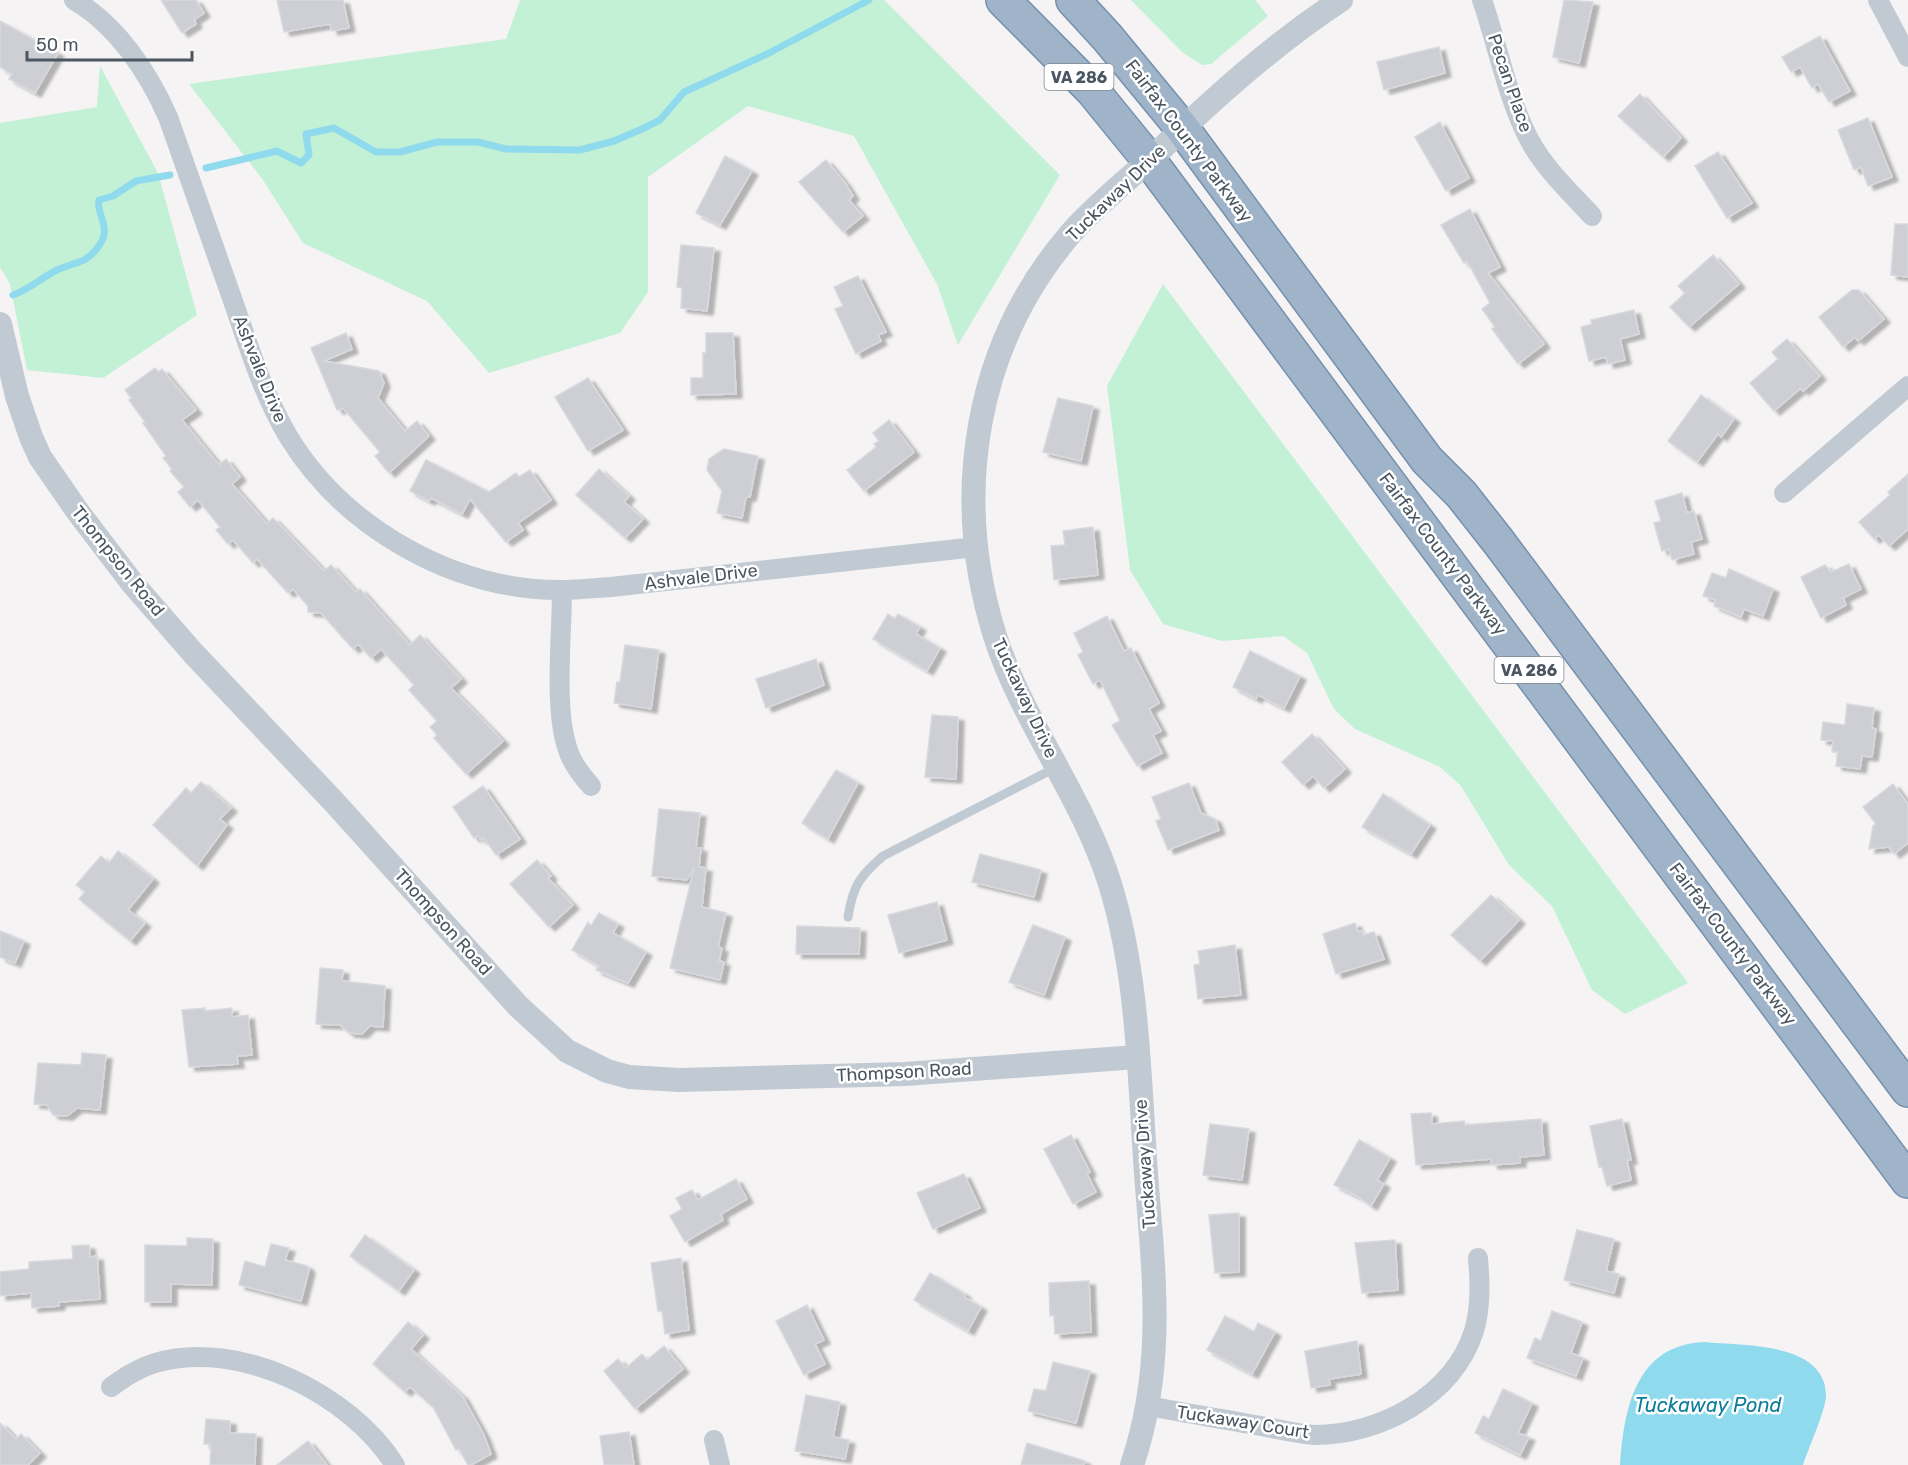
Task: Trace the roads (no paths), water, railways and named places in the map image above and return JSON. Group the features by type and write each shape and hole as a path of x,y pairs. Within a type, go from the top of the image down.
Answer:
{"highway":[{"name":"Fairfax County Parkway","path":"1003,0 1092,90 1149,160 1908,1181"},
{"name":"Fairfax County Parkway","path":"1073,0 1107,37 1182,128 1427,460 1461,494 1498,541 1908,1090"}],"street":[{"name":"Tuckaway Drive","path":"1132,1465 1148,1406 1156,1306 1132,992 1124,942 1109,883 1093,840 996,641 985,602 976,547 972,482 978,431 1002,348 1019,311 1045,268 1071,234 1182,128 1266,54 1341,0"},
{"name":"Pecan Place","path":"1482,0 1520,120 1531,143 1549,169 1592,216"},
{"path":"1878,0 1908,57"},
{"name":"Ashvale Drive","path":"81,2 105,23 144,70 157,92 168,117 252,359 274,410 304,460 322,482 365,521 415,553 471,576 500,583 562,590 611,587 976,547"},
{"name":"Thompson Road","path":"0,324 17,396 31,437 40,457 84,521 193,653 364,835 518,1006 567,1051 607,1071 629,1077 678,1080 905,1074 1137,1057"},
{"path":"1784,493 1908,386"},
{"path":"562,590 561,723 567,748 577,770 591,786"},
{"name":"Tuckaway Court","path":"1148,1406 1313,1435 1363,1429 1393,1418 1416,1405 1443,1381 1461,1358 1474,1331 1479,1303 1478,1258"},
{"path":"111,1387 138,1370 176,1358 230,1360 259,1366 314,1389 351,1416 373,1437 395,1465"},
{"path":"714,1440 720,1465"}],"lane":[{"name":"Tuckaway Drive","path":"848,917 853,890 863,873 883,856 1057,766"}],"water":[{"name":"Tuckaway Pond","path":"1704,1342 1759,1346 1797,1356 1812,1364 1822,1377 1826,1395 1820,1420 1803,1465 1620,1465 1630,1403 1648,1368 1662,1355 1681,1346"}],"waterway":[{"path":"206,168 277,151 301,163 309,155 306,134 334,128 376,152 400,152 437,142 478,142 506,149 580,150 614,141 660,120 684,92 769,53 869,0"},
{"path":"13,295 57,270 84,260 93,253 101,242 105,230 99,200 113,196 136,181 170,175"}]}
